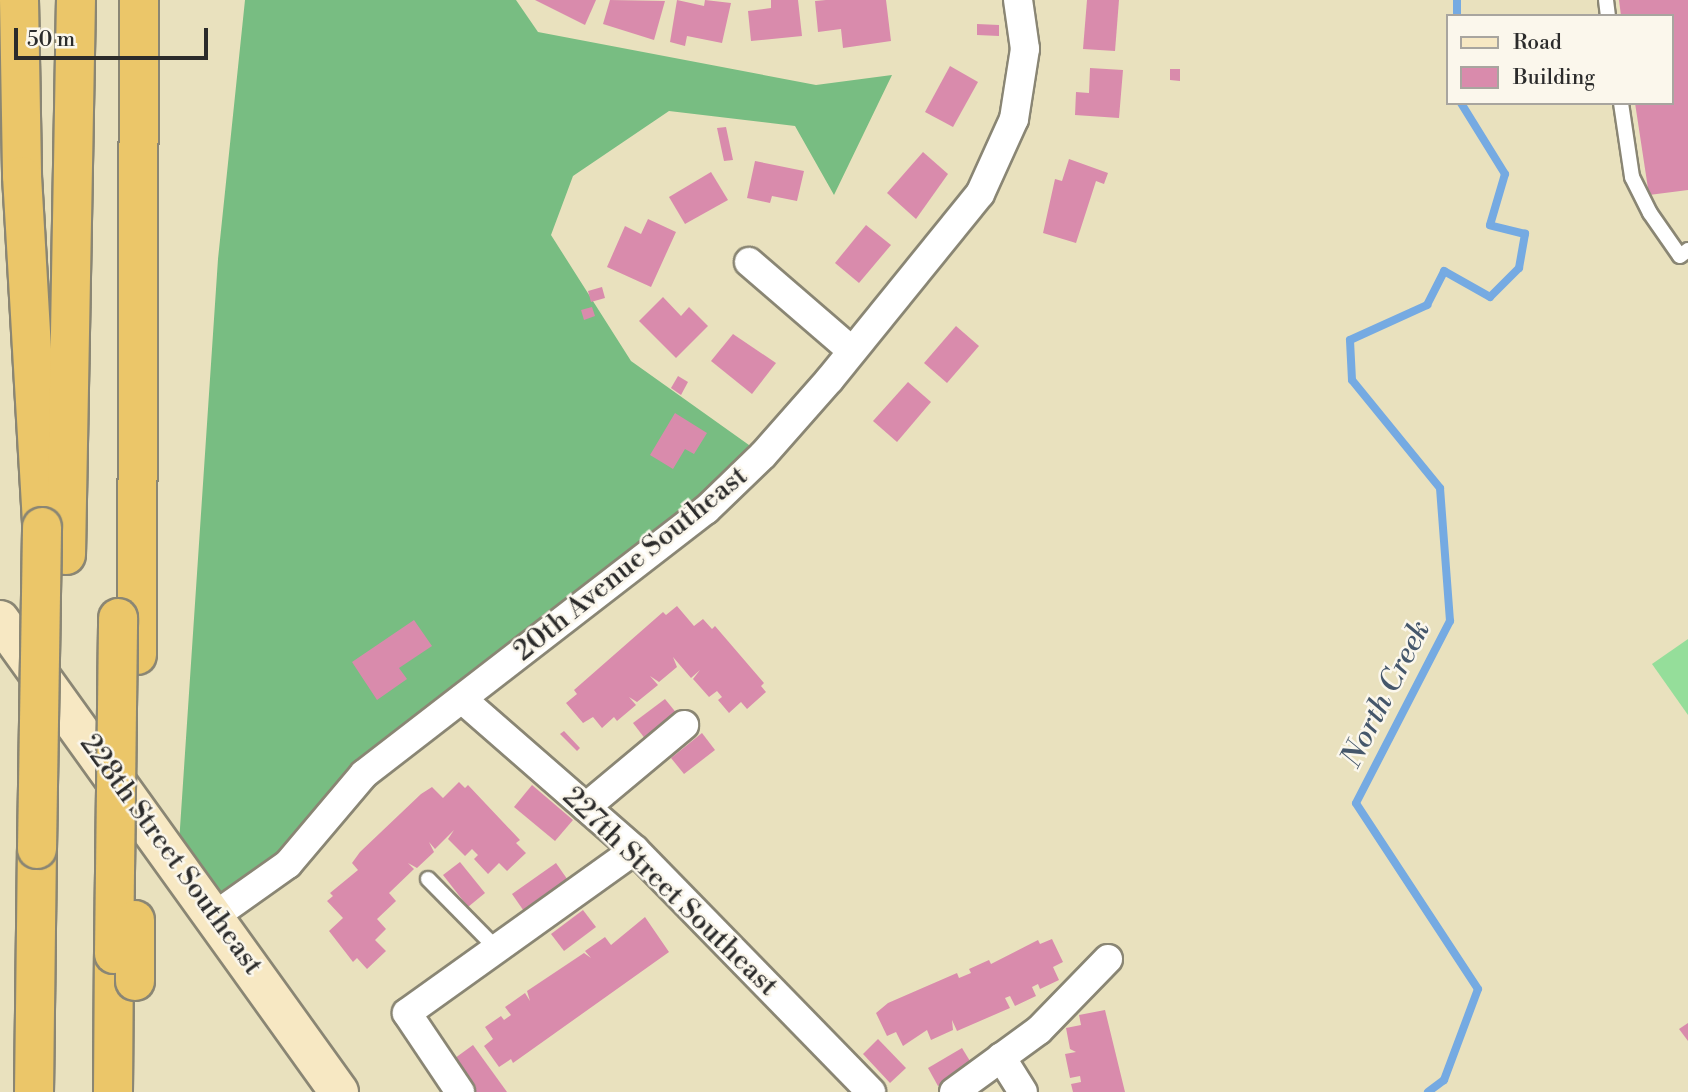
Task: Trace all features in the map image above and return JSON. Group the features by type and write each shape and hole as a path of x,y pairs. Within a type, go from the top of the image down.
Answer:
{"highway":[{"path":"19,0 22,176 54,541"},
{"path":"52,0 54,541"},
{"path":"34,1092 47,859 54,541 76,0"},
{"path":"117,0 114,206 118,618 125,967 136,1092"},
{"path":"113,1092 125,967 137,655 139,0"},
{"path":"47,859 54,1092"}],"main road":[{"name":"228th Street Southeast","path":"0,620 216,915 339,1092"}],"street":[{"name":"20th Avenue Southeast","path":"216,915 288,864 364,774 706,510 763,456 980,194 1014,119 1025,49 1018,0"},
{"path":"749,262 852,351"},
{"name":"227th Street Southeast","path":"462,699 635,850 871,1092"},
{"path":"586,807 684,724"},
{"path":"460,1092 407,1013 635,850"},
{"path":"954,1092 1039,1030 1108,959"},
{"path":"1001,1057 1023,1092"}],"lane":[{"path":"1621,105 1632,177 1650,213 1680,256 1688,250"},
{"path":"428,879 497,949"}],"green space":[{"path":"245,0 516,0 538,32 816,85 892,75 834,195 795,126 669,111 573,176 551,235 631,361 763,455 364,774 216,915 179,843 218,259"},
{"path":"1688,639 1688,715 1652,664"}],"building":[{"path":"535,0 596,0 585,25"},
{"path":"610,0 665,1 654,40 603,24"},
{"path":"677,0 704,6 705,0 731,3 722,43 687,36 685,46 670,42"},
{"path":"771,0 798,0 802,36 751,41 748,11 771,8"},
{"path":"886,0 891,41 843,48 841,29 818,32 815,1"},
{"path":"1087,0 1119,0 1115,51 1083,49"},
{"path":"1619,0 1688,0 1688,190 1649,195 1635,105 1674,105 1674,14 1621,14"},
{"path":"977,24 999,25 999,36 977,35"},
{"path":"950,66 978,82 953,127 925,112"},
{"path":"1090,68 1123,70 1119,118 1075,115 1076,92 1089,93"},
{"path":"1170,69 1180,69 1180,81 1170,80"},
{"path":"726,127 733,160 724,161 717,128"},
{"path":"923,152 948,174 916,219 887,193"},
{"path":"1069,159 1108,173 1104,184 1096,181 1076,243 1043,233 1055,179 1062,181"},
{"path":"755,161 804,171 797,201 772,196 770,203 747,198"},
{"path":"711,172 728,200 685,224 669,197"},
{"path":"648,219 676,232 651,287 607,267 625,226 641,234"},
{"path":"866,225 891,245 859,283 835,263"},
{"path":"602,287 605,298 591,302 588,291"},
{"path":"663,297 681,316 689,307 708,326 676,358 639,321"},
{"path":"592,307 595,316 584,320 581,310"},
{"path":"956,326 979,346 947,383 924,363"},
{"path":"733,334 776,363 752,394 711,361"},
{"path":"678,376 688,382 681,395 671,388"},
{"path":"908,382 931,402 897,442 873,421"},
{"path":"675,413 707,433 694,454 685,449 673,469 650,455"},
{"path":"677,606 694,626 703,619 712,629 715,626 764,683 761,686 766,692 747,709 741,702 729,713 718,700 722,697 717,691 709,697 693,679 700,670 691,678 673,657 677,667 659,682 650,676 658,685 637,702 629,697 636,705 617,721 614,717 602,728 593,717 583,723 566,703 577,694 574,690 663,612 666,615"},
{"path":"414,620 432,646 399,668 407,679 377,700 352,662"},
{"path":"665,699 678,715 646,740 633,723"},
{"path":"564,731 580,748 577,751 560,734"},
{"path":"702,733 715,750 684,774 671,758"},
{"path":"459,782 465,788 468,785 520,840 516,843 526,853 507,871 499,863 488,874 474,859 478,855 472,849 465,856 448,839 454,830 435,849 429,842 434,852 417,868 408,863 414,869 389,893 396,901 377,919 386,929 375,940 386,951 367,969 357,958 353,962 329,931 343,918 327,901 333,896 330,893 358,870 352,863 360,852 421,794 432,787 443,798"},
{"path":"532,785 573,820 555,841 514,807"},
{"path":"460,862 485,893 468,907 443,875"},
{"path":"556,863 572,886 528,917 512,894"},
{"path":"583,910 596,927 564,951 551,934"},
{"path":"645,917 669,952 513,1063 511,1059 499,1067 484,1046 493,1039 485,1027 501,1016 504,1020 511,1015 505,1007 525,993 530,1001 527,991 584,953 591,958 585,951 605,937 611,945"},
{"path":"1052,939 1063,962 1053,967 1059,980 1040,989 1038,984 1032,987 1036,996 1015,1006 1010,996 1005,998 1010,1008 957,1031 952,1020 953,1030 931,1040 927,1030 903,1046 896,1032 887,1036 876,1013 888,1003 957,973 959,978 971,973 969,969 989,960 991,964 1038,940 1040,944"},
{"path":"1105,1010 1125,1092 1073,1092 1071,1084 1081,1082 1080,1076 1070,1078 1065,1054 1076,1052 1070,1049 1066,1028 1081,1025 1079,1015"},
{"path":"1688,1023 1688,1041 1679,1029"},
{"path":"878,1039 906,1068 890,1083 863,1054"},
{"path":"473,1045 507,1092 473,1092 451,1061"},
{"path":"962,1048 973,1066 938,1086 928,1068"}],"waterway":[{"name":"North Creek","path":"1457,0 1457,14"},
{"name":"North Creek","path":"1428,1092 1444,1080 1478,989 1356,803 1450,621 1440,488 1352,380 1350,340 1427,305 1444,271 1490,297 1519,268 1525,234 1490,225 1505,174 1462,105"}]}
